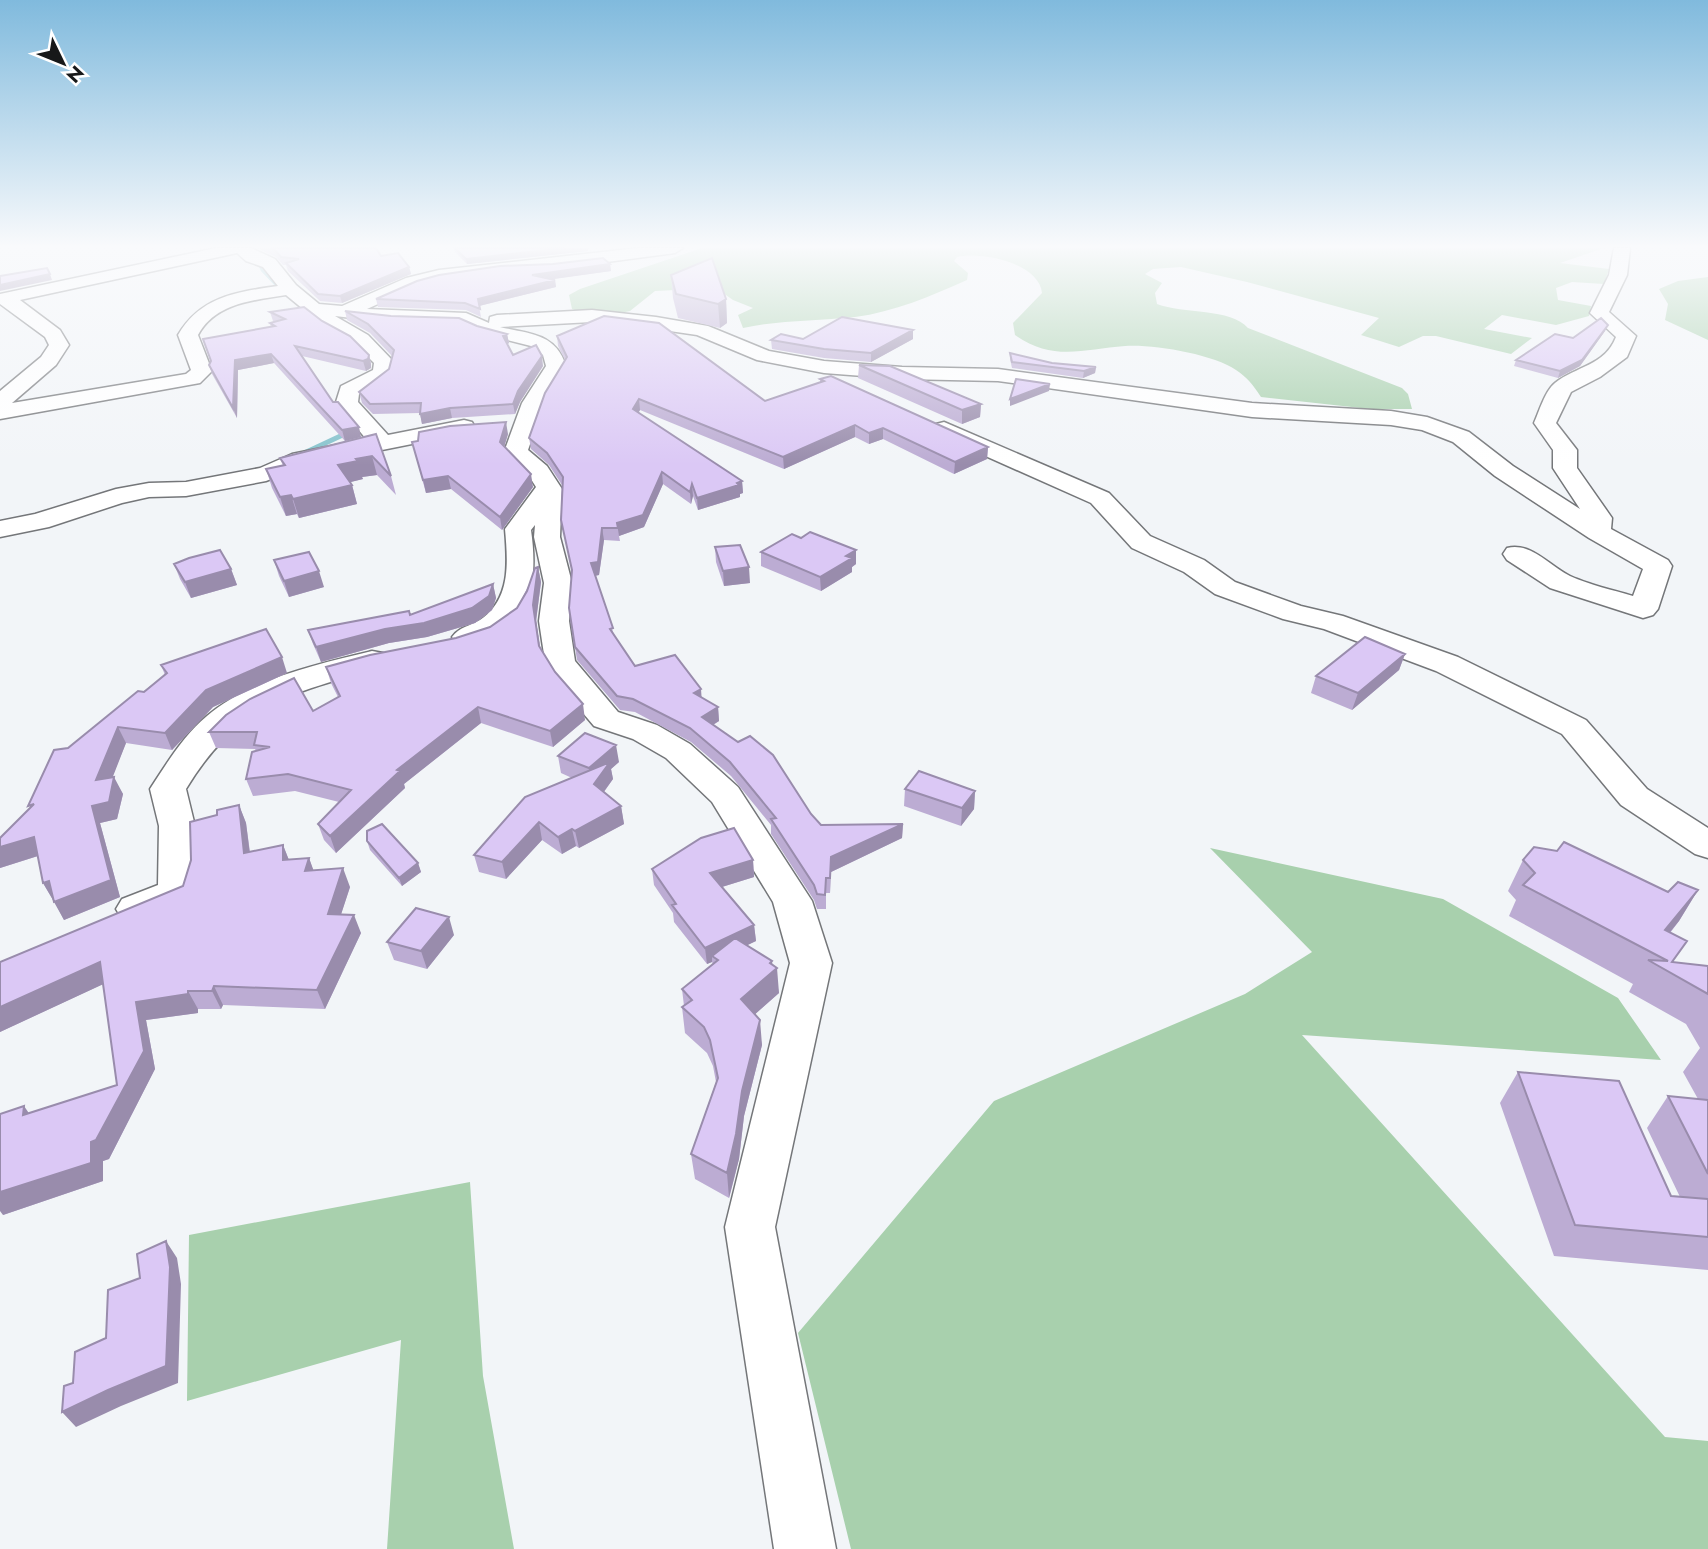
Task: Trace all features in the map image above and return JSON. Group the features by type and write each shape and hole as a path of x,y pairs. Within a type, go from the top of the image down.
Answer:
{"street":[{"path":"0,402 48,362 60,345 52,334 33,320"},
{"path":"0,412 193,379 202,371 188,335 196,320"},
{"path":"331,320 360,339 384,362 383,373 349,391 347,402 357,418 373,431 382,443"},
{"path":"0,529 40,521 116,497 149,490 186,489 266,474 300,459 452,428 506,424 533,403 556,366 552,352 538,342 486,329 469,320"},
{"path":"488,320 513,320"},
{"path":"631,320 701,330 764,356 824,367 902,373 998,375 1252,410 1391,418 1427,424 1461,437 1504,471 1598,532 1658,566 1643,609 1560,582 1517,555"},
{"path":"1598,532 1599,518 1568,474 1565,468 1565,450 1545,423 1562,388 1593,373 1620,353 1626,336 1608,320"},
{"path":"824,367 842,383 878,399"},
{"path":"915,416 1100,498 1141,542 1194,566 1225,588 1293,613 1333,622 1447,664 1574,727 1634,797 1708,845"},
{"path":"506,424 516,452 538,471 550,489 547,537 558,583 554,621 560,661 571,679 606,719 645,732 678,751 725,795 792,901 811,963 750,1227 805,1549"},
{"path":"443,645 487,631 507,615 523,571 518,529 530,516 542,494 550,489"},
{"path":"101,923 177,892 177,826 168,789 192,750 226,716 273,692 319,675 400,654"}],"green space":[{"path":"740,320 809,320 757,325 743,328"},
{"path":"1016,320 1237,320 1248,328 1402,388 1408,394 1412,409 1370,409 1261,397 1244,376 1213,359 1166,348 1137,346 1069,352 1042,349 1015,335 1013,323"},
{"path":"1377,320 1495,320 1484,329 1532,338 1511,354 1436,336 1423,336 1399,347 1361,335"},
{"path":"1531,320 1573,320 1556,325"},
{"path":"1666,320 1708,320 1708,340"},
{"path":"1210,848 1443,899 1618,998 1661,1060 1302,1035 1665,1437 1708,1441 1708,1549 851,1549 798,1333 994,1101 1245,994 1312,952"},
{"path":"470,1182 483,1376 514,1549 387,1549 401,1340 187,1401 189,1235"}],"building":[{"path":"280,320 321,320 350,336 369,355 368,359 363,361 295,346 333,402 338,402 359,427 342,430 271,354 235,360 233,408 209,365 211,361 203,339 275,326 270,323"},
{"path":"361,320 464,320 507,334 503,336 513,355 536,345 542,356 518,391 513,404 450,408 420,414 421,403 370,404 359,392 389,369 394,350"},
{"path":"594,320 659,323 765,401 824,381 820,379 831,376 988,447 955,462 883,428 869,433 855,425 783,457 639,399 633,409 742,481 737,483 739,485 697,498 692,484 690,492 662,472 643,515 617,523 618,528 602,528 598,562 591,563 613,628 610,629 635,666 675,655 701,689 694,693 718,707 702,717 738,742 750,736 773,755 821,825 903,824 831,857 830,878 826,878 825,895 817,894 814,885 771,819 776,818 730,762 690,728 633,699 617,696 575,647 569,608 572,570 561,520 563,477 547,453 529,438 545,393 567,357 557,336"},
{"path":"836,320 860,320 913,330 871,353 771,340 781,334 803,339"},
{"path":"1598,320 1603,320 1608,325 1582,360 1560,371 1516,360 1555,334 1573,338"},
{"path":"1010,353 1052,363 1096,367 1084,371 1012,362"},
{"path":"859,365 890,366 981,404 962,410"},
{"path":"1016,379 1050,384 1010,399"},
{"path":"506,422 500,442 531,474 500,517 448,476 423,480 412,442 418,441 419,432 450,426"},
{"path":"376,434 391,476 372,456 356,459 358,461 338,465 352,485 293,499 291,495 280,497 266,469 285,465 280,458"},
{"path":"810,532 856,550 846,556 852,558 820,577 761,552 792,534 801,538"},
{"path":"740,545 749,567 723,571 715,547"},
{"path":"220,550 231,569 185,582 174,564 189,558"},
{"path":"309,552 319,571 284,581 274,560"},
{"path":"538,567 533,605 539,646 555,672 583,704 550,731 478,707 397,770 400,771 330,836 318,824 351,790 288,774 246,779 252,752 270,747 254,745 257,732 209,732 226,715 250,699 294,678 313,711 340,696 326,667 370,655 456,638 490,627 517,608 527,591 535,568"},
{"path":"493,584 489,596 472,608 424,623 385,629 316,647 308,630 409,611 410,615"},
{"path":"266,629 282,657 206,690 165,733 118,727 96,780 114,777 109,802 92,806 111,880 54,902 49,881 43,883 34,837 0,847 0,838 34,804 28,806 54,750 68,748 138,691 144,692 167,673 161,665"},
{"path":"1365,637 1405,654 1358,693 1316,676"},
{"path":"585,733 616,745 589,768 558,756"},
{"path":"610,762 594,784 621,806 575,831 572,829 558,837 539,822 502,862 474,855 525,797"},
{"path":"919,771 975,791 962,808 905,789"},
{"path":"239,805 244,853 283,845 283,860 309,858 305,871 343,868 328,914 354,915 317,990 214,986 212,991 188,991 188,994 136,1002 144,1051 96,1140 91,1142 91,1163 0,1192 0,1114 24,1106 23,1115 117,1085 100,962 0,1007 0,962 183,886 191,860 190,822 217,815 217,810"},
{"path":"382,824 418,863 399,878 367,841 367,831"},
{"path":"734,828 753,860 710,873 754,925 705,948 672,905 676,904 652,869 701,838"},
{"path":"1564,842 1668,892 1678,882 1698,890 1665,930 1687,941 1672,962 1708,966 1708,994 1648,960 1668,961 1523,885 1535,873 1523,860 1534,847 1557,851"},
{"path":"416,908 449,917 421,951 387,942"},
{"path":"735,938 772,961 770,963 777,968 741,999 760,1020 742,1091 727,1173 691,1154 718,1078 710,1040 704,1027 682,1007 692,1000 682,989 718,960 712,956"},
{"path":"1518,1072 1619,1081 1671,1196 1708,1199 1708,1237 1575,1225"},
{"path":"1668,1096 1708,1100 1708,1174"},
{"path":"166,1241 170,1267 166,1366 62,1412 64,1386 73,1383 75,1352 106,1338 108,1290 140,1278 137,1254"}],"waterway":[{"path":"300,455 349,432"}]}
